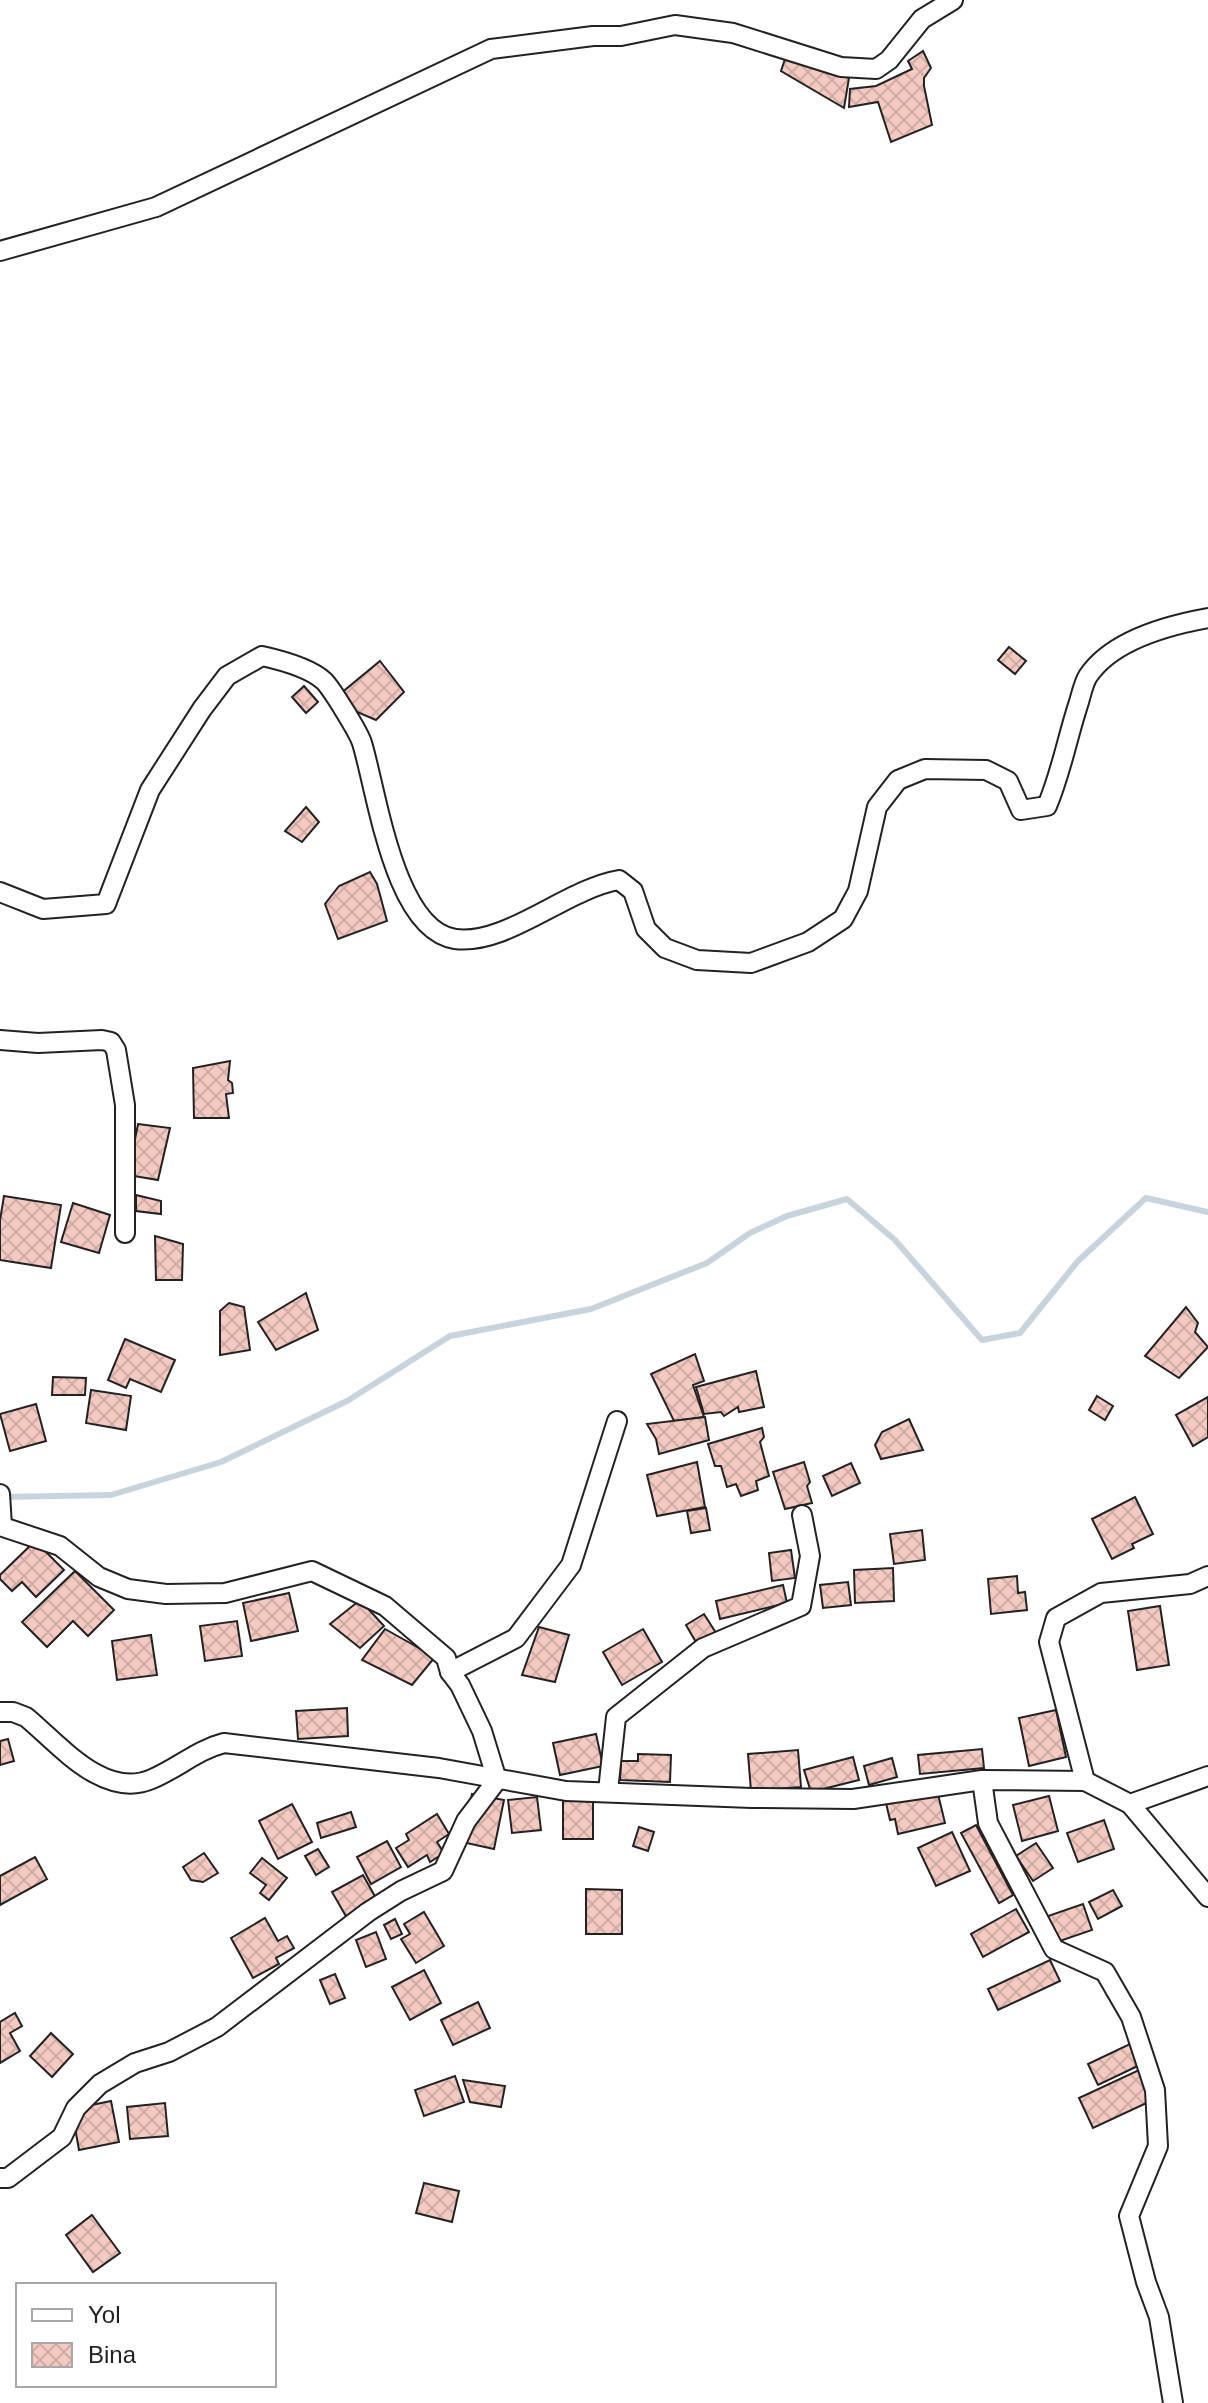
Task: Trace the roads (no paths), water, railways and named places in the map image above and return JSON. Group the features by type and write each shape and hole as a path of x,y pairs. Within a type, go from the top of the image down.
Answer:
{"street":[{"path":"0,251 156,207 491,49 593,36 621,36 675,25 733,33 841,67 876,69 889,60 922,19 953,0"},
{"path":"0,892 43,909 106,904 150,790 227,676 262,656 285,661 324,681 362,740 375,797 404,890 423,920 439,933 455,939 490,937 597,884 619,880 633,891 646,929 665,948 697,960 751,963 808,942 843,919 858,891 877,807 898,780 925,769 986,770 1008,781 1021,810 1047,806 1057,784 1087,677 1128,643 1170,624 1208,618"},
{"path":"0,1040 111,1042 116,1050 125,1105 125,1233"},
{"path":"450,1672 516,1638 571,1565 617,1421"},
{"path":"0,1494 1,1526 60,1546 99,1577 128,1589 166,1594 225,1593 312,1571 385,1606 446,1658 450,1672 460,1685 482,1731 497,1780"},
{"path":"608,1791 616,1717 703,1648 801,1606 810,1556 802,1515"},
{"path":"1085,1781 1049,1642 1056,1618 1101,1593 1190,1584 1208,1576"},
{"path":"0,1712 13,1712 26,1717 99,1777 117,1784 150,1780 195,1753 224,1743 439,1768 566,1791 853,1799 982,1780 1085,1781 1130,1804 1208,1897"},
{"path":"1130,1804 1208,1776"},
{"path":"0,2178 8,2178 62,2137 76,2108 100,2084 135,2063 169,2052 217,2027 368,1912 401,1891 443,1871 466,1821 497,1780"},
{"path":"982,1780 988,1823 1054,1949 1105,1972 1131,2017 1155,2090 1158,2146 1129,2216 1146,2282 1159,2317 1173,2403"}],"waterway":[{"path":"2,1497 111,1495 221,1462 347,1401 450,1336 591,1309 707,1263 750,1233 787,1216 847,1199 895,1240 982,1340 1020,1333 1078,1261 1146,1198 1208,1212"}]}
